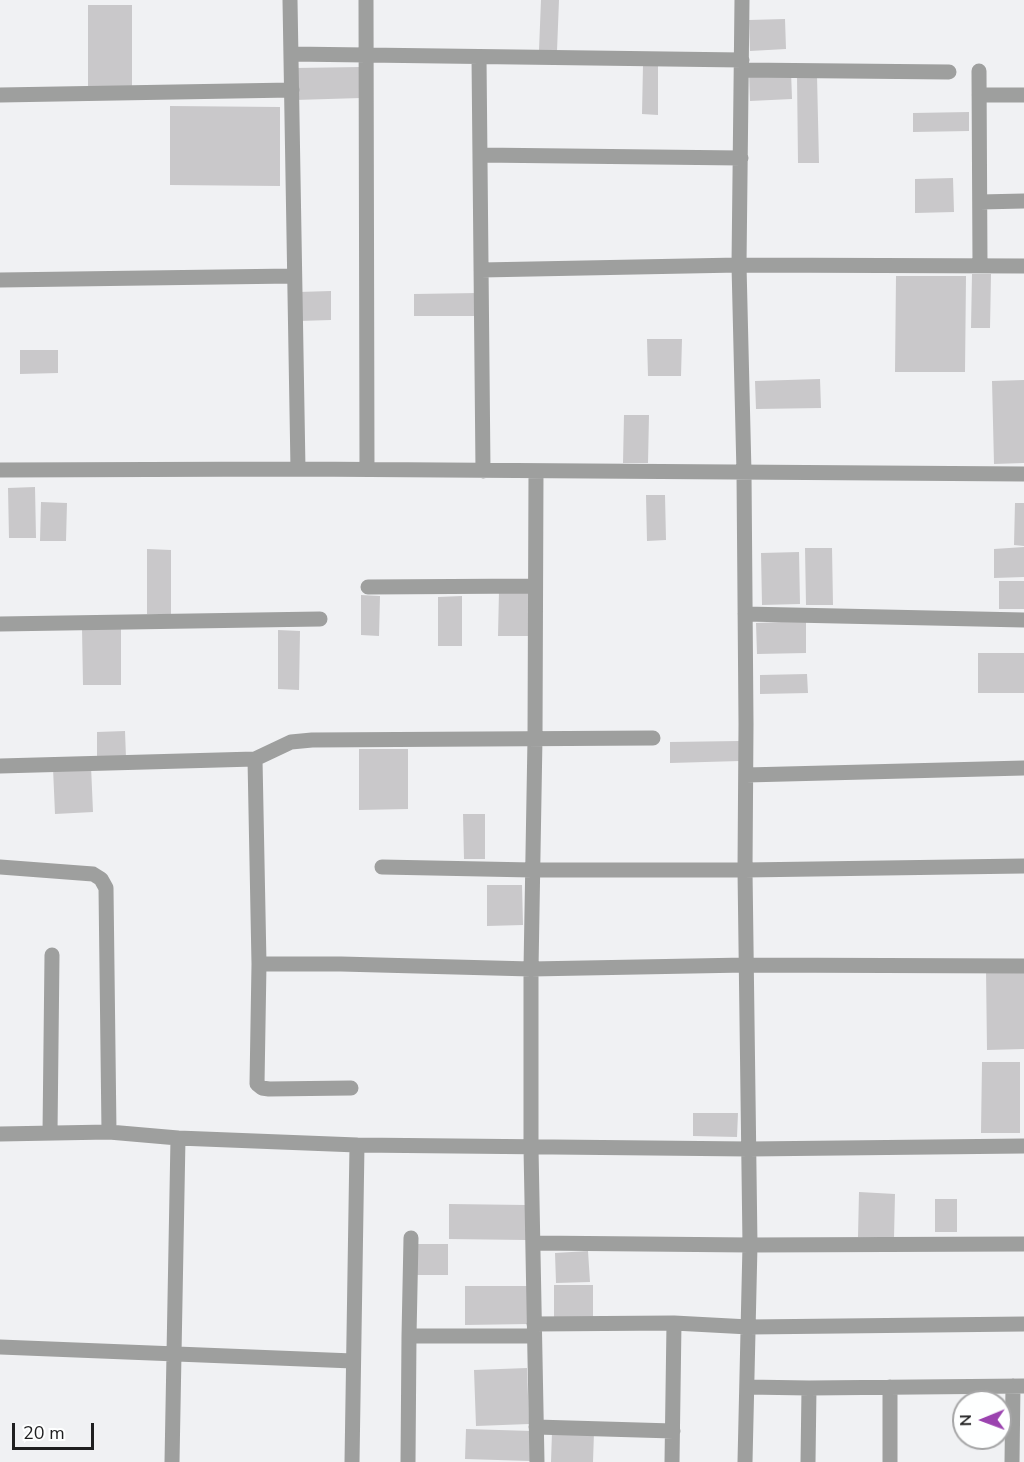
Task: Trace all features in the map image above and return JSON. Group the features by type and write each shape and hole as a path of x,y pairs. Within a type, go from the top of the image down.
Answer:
{"street":[{"path":"290,0 298,469"},
{"path":"366,0 367,469"},
{"path":"742,0 739,265 744,473 745,870 750,1245 745,1462"},
{"path":"291,54 479,57 949,72"},
{"path":"479,57 483,471"},
{"path":"979,71 980,266"},
{"path":"0,94 291,90"},
{"path":"979,95 1024,95"},
{"path":"480,155 741,158"},
{"path":"980,202 1024,201"},
{"path":"481,270 739,265 1024,266"},
{"path":"0,280 293,276"},
{"path":"0,470 367,469 1024,474"},
{"path":"536,471 531,1148 537,1462"},
{"path":"368,587 535,586"},
{"path":"745,615 1024,620"},
{"path":"0,624 320,620"},
{"path":"0,766 156,764 255,759 291,742 312,740 653,738"},
{"path":"255,759 259,964 257,1084 261,1089 351,1088"},
{"path":"746,775 1024,768"},
{"path":"382,867 745,870 1024,866"},
{"path":"0,867 93,874 101,879 106,888 109,1132"},
{"path":"50,1133 52,955"},
{"path":"259,964 531,969 746,965 1024,966"},
{"path":"0,1134 109,1132 178,1138 357,1145 531,1148 749,1149 1024,1146"},
{"path":"172,1462 178,1138"},
{"path":"352,1462 357,1145"},
{"path":"408,1462 411,1238"},
{"path":"533,1243 1024,1244"},
{"path":"410,1336 674,1323 748,1327 1024,1324"},
{"path":"672,1462 674,1323"},
{"path":"0,1347 353,1360"},
{"path":"747,1387 1018,1386 1012,1462"},
{"path":"890,1387 890,1462"},
{"path":"808,1462 809,1388"},
{"path":"536,1427 673,1431"}],"building":[{"path":"541,0 559,0 557,51 539,50"},
{"path":"88,5 132,5 132,87 88,87"},
{"path":"785,19 786,49 750,51 749,20"},
{"path":"643,65 658,65 658,115 642,114"},
{"path":"361,67 361,98 295,100 295,68"},
{"path":"791,71 792,99 750,101 749,72"},
{"path":"797,75 817,75 819,163 798,163"},
{"path":"170,106 280,107 280,186 170,185"},
{"path":"969,112 969,131 913,132 913,113"},
{"path":"953,178 954,212 915,213 915,179"},
{"path":"972,274 991,274 990,328 971,328"},
{"path":"896,276 966,276 965,372 895,372"},
{"path":"331,291 331,320 298,321 298,292"},
{"path":"478,293 478,316 414,316 414,294"},
{"path":"647,339 682,339 681,376 648,376"},
{"path":"20,350 58,350 58,373 20,374"},
{"path":"820,379 821,408 756,409 755,381"},
{"path":"1024,380 1024,463 994,464 992,381"},
{"path":"624,415 649,415 648,463 623,463"},
{"path":"35,487 36,538 9,538 8,488"},
{"path":"646,495 665,495 666,540 647,541"},
{"path":"41,502 67,503 66,541 40,541"},
{"path":"1015,503 1024,503 1024,546 1014,545"},
{"path":"1024,547 1024,577 994,578 994,549"},
{"path":"805,548 832,548 833,605 806,605"},
{"path":"147,549 171,550 171,614 147,614"},
{"path":"799,552 800,604 762,605 761,553"},
{"path":"999,581 1024,581 1024,609 999,609"},
{"path":"499,591 531,591 531,636 498,636"},
{"path":"361,595 380,596 379,636 361,635"},
{"path":"462,596 462,646 438,646 438,597"},
{"path":"806,621 806,653 757,654 756,623"},
{"path":"82,628 121,628 121,685 83,685"},
{"path":"278,630 300,631 299,690 278,689"},
{"path":"978,653 1024,653 1024,693 978,693"},
{"path":"807,674 808,693 760,694 760,675"},
{"path":"125,731 126,758 97,759 97,732"},
{"path":"739,741 740,761 670,763 670,742"},
{"path":"359,749 408,749 408,809 359,810"},
{"path":"91,766 93,812 55,814 53,768"},
{"path":"463,814 485,814 485,859 464,859"},
{"path":"487,885 522,885 523,925 487,926"},
{"path":"986,969 1024,969 1024,1049 987,1050"},
{"path":"982,1062 1020,1062 1020,1133 981,1133"},
{"path":"693,1113 738,1113 737,1137 693,1136"},
{"path":"859,1192 895,1194 894,1238 858,1237"},
{"path":"935,1199 957,1199 957,1232 935,1232"},
{"path":"449,1204 526,1205 526,1240 449,1239"},
{"path":"415,1244 448,1244 448,1275 415,1275"},
{"path":"588,1251 590,1282 556,1283 555,1253"},
{"path":"554,1285 593,1285 593,1317 554,1317"},
{"path":"465,1286 528,1286 528,1324 465,1325"},
{"path":"527,1368 529,1424 476,1426 474,1370"},
{"path":"466,1429 532,1431 530,1461 465,1459"},
{"path":"552,1432 594,1432 593,1462 551,1462"}]}
